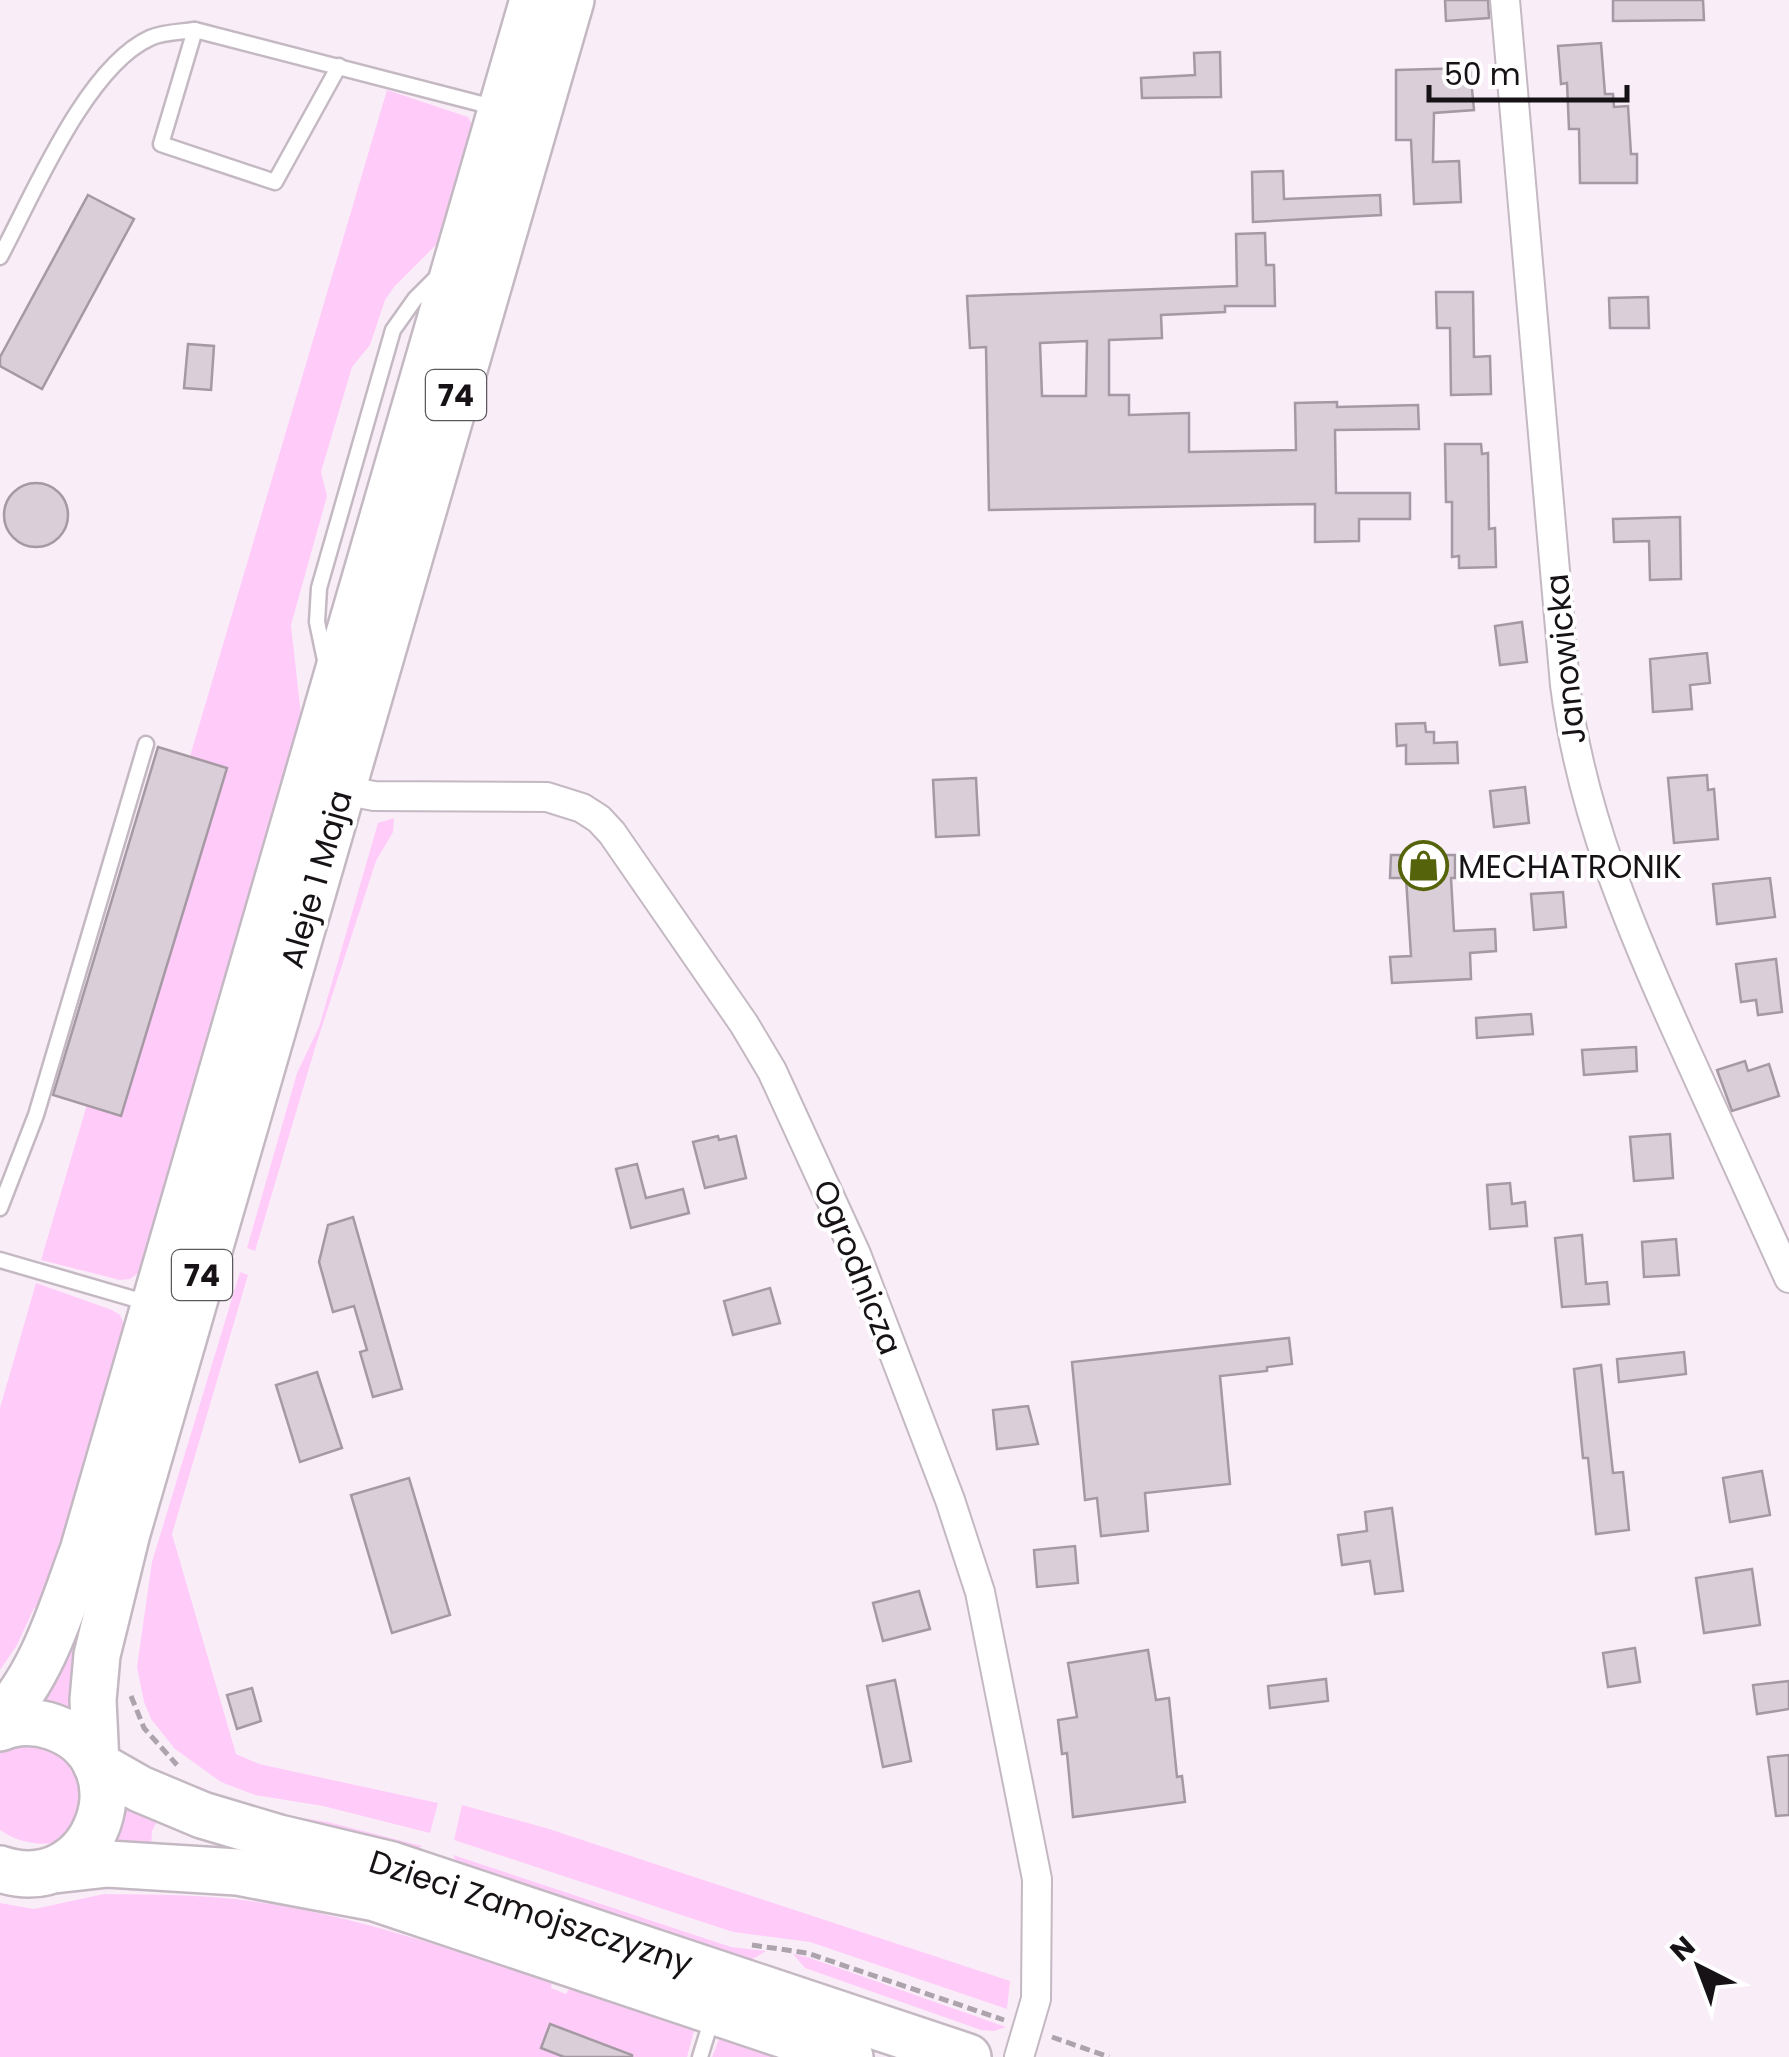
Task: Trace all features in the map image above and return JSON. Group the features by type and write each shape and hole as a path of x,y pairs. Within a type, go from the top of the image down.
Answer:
{"main road":[{"name":"Aleje 1 Maja","path":"0,1719 25,1684 65,1598 172,1310 519,114 533,0"},
{"name":"Aleje 1 Maja","path":"323,786 332,688 458,258 571,0"},
{"name":"Aleje 1 Maja","path":"96,1764 93,1700 97,1655 127,1533 172,1310"},
{"name":"Dzieci Zamojszczyzny","path":"0,1728 24,1722 57,1728 72,1736 96,1764 202,1816 431,1877 968,2057"},
{"name":"74","path":"54,1870 84,1849 101,1818 102,1781 96,1764"},
{"name":"Dzieci Zamojszczyzny","path":"0,1869 20,1874 88,1864 238,1872 376,1898 850,2057"}],"street":[{"name":"Janowicka","path":"1505,0 1564,685 1575,756 1636,942 1789,1278"},
{"name":"Ogrodnicza","path":"323,786 374,796 547,797 564,800 599,819 651,888 772,1071 856,1254 973,1565 1037,1878 1036,2000 1019,2057"}],"lane":[{"path":"0,257 88,94 114,62 151,37 195,30 519,114"},
{"path":"195,30 161,144 275,182 340,66"},
{"path":"0,1208 36,1115 146,744"},
{"path":"0,1260 172,1310"},
{"path":"700,2057 714,2010"}],"path":[{"path":"128,1683 144,1728 164,1754 190,1775"},
{"path":"746,1944 807,1953 1109,2057"}],"shaded area":[{"path":"387,90 468,117 476,132 441,240 394,287 385,300 370,345 352,367 321,472 327,496 291,625 302,724 144,1269 130,1279 120,1280 41,1260"},
{"path":"394,818 393,832 376,861 315,1048 255,1251 247,1248 297,1073 319,1027 378,823"},
{"path":"240,1272 248,1275 172,1534 236,1754 259,1764 438,1803 430,1833 323,1806 255,1795 221,1782 175,1749 151,1719 144,1702 137,1667 152,1562"},
{"path":"36,1283 112,1310 120,1315 126,1328 46,1605 34,1608 0,1670 0,1408"},
{"path":"69,1628 90,1637 84,1714 32,1705"},
{"path":"10,1742 68,1749 89,1805 61,1842 29,1842 0,1830 0,1748"},
{"path":"193,1787 252,1810 328,1822 422,1846 417,1850 240,1811"},
{"path":"115,1792 161,1814 152,1831 151,1850 110,1848"},
{"path":"462,1805 546,1828 1010,1981 1007,2009 810,1942 733,1932 454,1840"},
{"path":"453,1855 731,1947 766,1951 751,1960 727,1957 458,1865"},
{"path":"104,1894 219,1898 332,1916 443,1947 552,1983 551,1988 566,1994 569,1989 694,2031 687,2057 0,2057 0,1903 34,1909"},
{"path":"793,1954 1006,2027 981,2030 805,1968"},
{"path":"719,2039 773,2057 712,2057"}],"building":[{"path":"1445,0 1488,0 1489,18 1446,21"},
{"path":"1613,0 1703,0 1704,20 1613,21"},
{"path":"1601,43 1605,94 1613,94 1614,107 1628,106 1631,154 1637,154 1637,183 1580,183 1579,129 1569,129 1567,83 1561,84 1558,46"},
{"path":"1220,52 1221,97 1142,98 1141,78 1195,75 1194,53"},
{"path":"1470,68 1474,110 1434,113 1433,162 1459,161 1461,202 1414,204 1411,140 1396,140 1396,70"},
{"path":"1283,171 1284,199 1380,195 1381,215 1253,222 1252,172"},
{"path":"88,195 134,219 42,389 0,366 0,357"},
{"path":"1265,233 1266,265 1274,265 1275,306 1225,306 1225,312 1161,315 1162,338 1109,340 1109,395 1129,395 1129,415 1189,413 1189,452 1296,450 1295,403 1337,402 1337,407 1418,405 1419,429 1335,430 1336,493 1410,493 1410,519 1359,519 1359,541 1315,542 1315,504 989,510 986,347 970,348 967,296 1237,286 1236,234","holes":["1087,341 1086,396 1042,396 1040,343"]},
{"path":"1436,292 1473,292 1474,357 1490,356 1491,394 1451,395 1450,328 1437,328"},
{"path":"1648,297 1649,328 1610,328 1609,298"},
{"path":"188,344 214,346 211,390 184,388"},
{"path":"1445,444 1481,444 1482,454 1488,453 1489,529 1495,528 1496,567 1459,568 1459,556 1452,557 1452,502 1446,502"},
{"path":"36,483 59,492 68,515 59,538 36,547 13,538 4,515 13,492"},
{"path":"1680,517 1681,579 1650,580 1649,541 1614,542 1613,519"},
{"path":"1522,622 1527,662 1500,665 1495,626"},
{"path":"1707,653 1710,683 1690,685 1692,709 1653,712 1650,659"},
{"path":"1425,723 1426,732 1434,732 1434,743 1457,742 1458,763 1406,764 1406,745 1397,746 1396,724"},
{"path":"158,747 227,768 121,1116 53,1095"},
{"path":"1707,775 1708,790 1714,789 1718,839 1674,843 1668,778"},
{"path":"976,778 979,835 936,837 933,780"},
{"path":"1525,787 1529,823 1494,827 1490,791"},
{"path":"1391,855 1455,855 1455,878 1451,878 1454,931 1495,929 1496,951 1470,953 1471,979 1392,983 1390,957 1411,956 1406,878 1390,878"},
{"path":"1770,878 1775,917 1717,924 1713,884"},
{"path":"1563,892 1566,927 1534,930 1531,894"},
{"path":"1776,959 1782,1012 1758,1015 1756,1000 1741,1002 1736,964"},
{"path":"1531,1014 1533,1034 1477,1038 1476,1018"},
{"path":"1636,1047 1637,1071 1584,1075 1582,1050"},
{"path":"1745,1061 1748,1071 1769,1064 1779,1096 1732,1111 1717,1070"},
{"path":"1670,1134 1673,1178 1634,1181 1630,1137"},
{"path":"718,1136 719,1140 736,1136 746,1178 705,1188 693,1142"},
{"path":"637,1164 646,1198 683,1189 689,1213 631,1228 616,1169"},
{"path":"1510,1183 1512,1204 1525,1202 1527,1226 1490,1229 1487,1185"},
{"path":"353,1217 402,1389 373,1397 360,1352 367,1350 354,1306 333,1312 319,1262 328,1225"},
{"path":"1582,1235 1586,1284 1607,1282 1609,1304 1562,1307 1555,1238"},
{"path":"1676,1239 1679,1275 1644,1277 1642,1242"},
{"path":"770,1288 780,1323 733,1335 724,1301"},
{"path":"1289,1338 1292,1364 1220,1376 1230,1484 1145,1493 1148,1531 1101,1536 1097,1498 1085,1500 1072,1362"},
{"path":"1684,1352 1686,1374 1619,1382 1617,1359"},
{"path":"1601,1365 1613,1473 1623,1472 1629,1530 1596,1534 1574,1369"},
{"path":"317,1372 342,1448 300,1462 276,1385"},
{"path":"1028,1406 1038,1444 997,1449 993,1410"},
{"path":"1762,1471 1770,1515 1730,1522 1723,1478"},
{"path":"409,1478 450,1615 392,1633 351,1495"},
{"path":"1392,1508 1403,1591 1375,1594 1370,1561 1342,1565 1338,1535 1367,1531 1365,1512"},
{"path":"1075,1546 1078,1583 1037,1587 1034,1550"},
{"path":"1752,1569 1760,1625 1704,1633 1696,1578"},
{"path":"919,1591 930,1629 883,1641 873,1603"},
{"path":"1635,1648 1640,1682 1608,1687 1603,1653"},
{"path":"1148,1650 1156,1700 1169,1698 1177,1777 1182,1776 1185,1802 1073,1817 1067,1753 1062,1754 1058,1720 1077,1717 1068,1663"},
{"path":"1326,1679 1328,1701 1270,1708 1268,1686"},
{"path":"895,1680 911,1761 883,1767 867,1686"},
{"path":"1789,1681 1789,1709 1757,1714 1753,1685"},
{"path":"252,1688 261,1721 237,1729 227,1695"},
{"path":"1789,1755 1789,1815 1776,1816 1768,1757"},
{"path":"550,2024 632,2057 564,2057 541,2048"}],"place":[{"name":"MECHATRONIK","path":"1423,866"}]}
